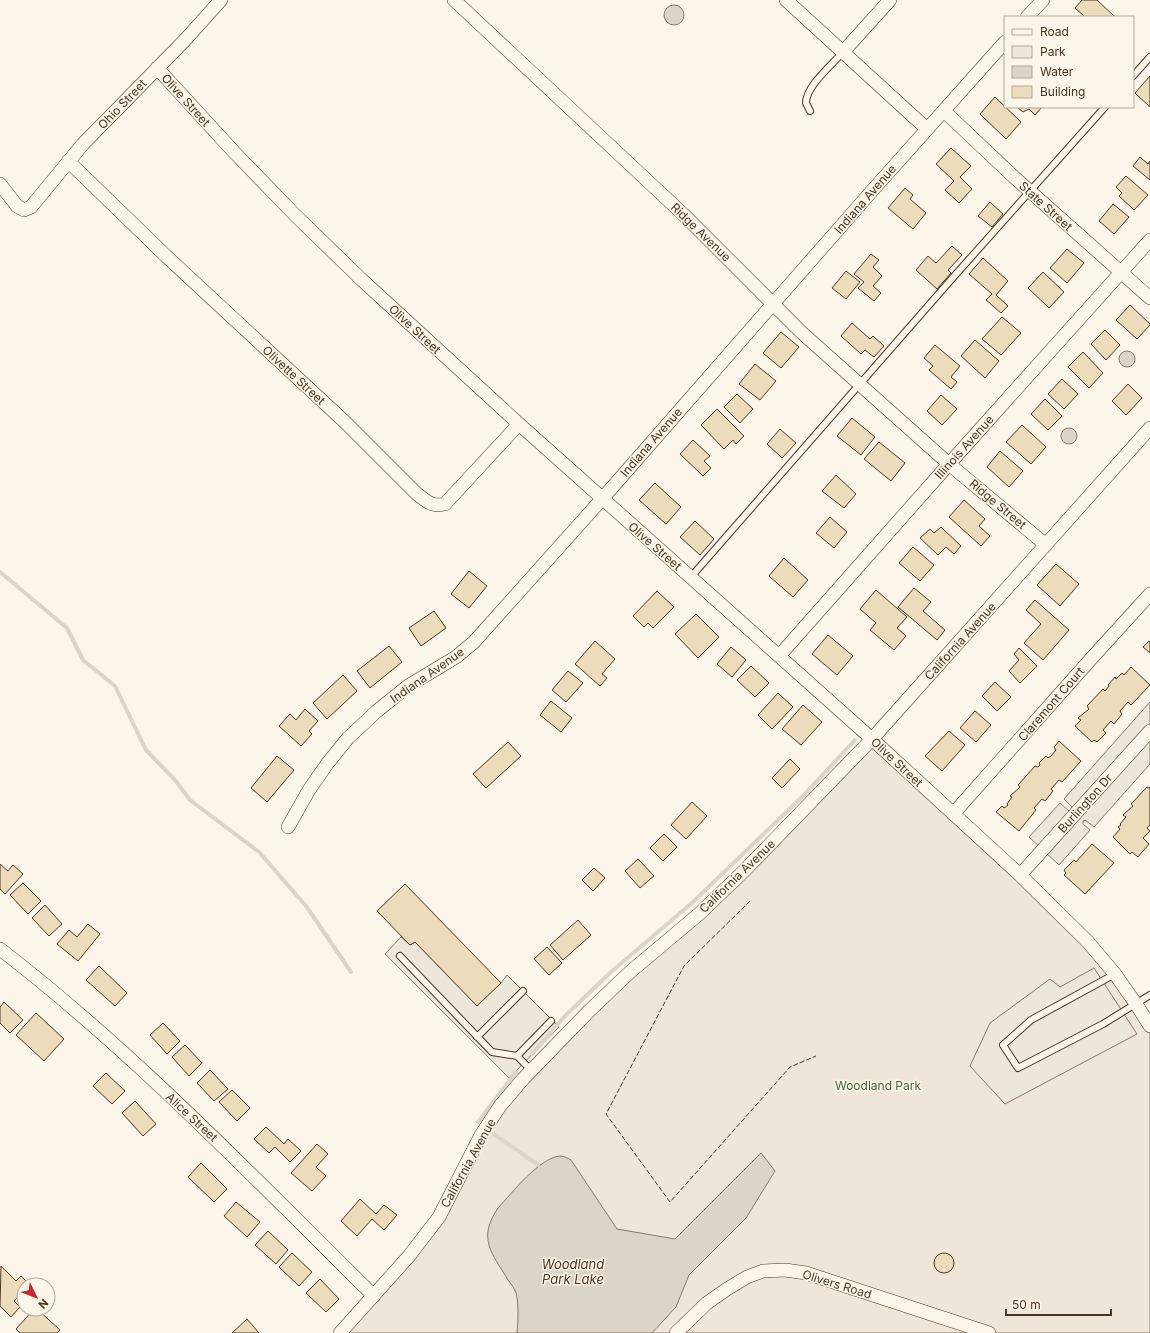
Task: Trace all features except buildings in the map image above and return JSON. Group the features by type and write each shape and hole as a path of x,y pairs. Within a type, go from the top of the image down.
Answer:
{"street":[{"name":"Ohio Street","path":"0,184 17,206 24,210 31,207 83,144 185,40 221,0"},
{"name":"Ridge Avenue","path":"454,0 683,214 801,332 949,464"},
{"path":"786,0 927,129"},
{"path":"843,52 890,0"},
{"path":"1028,16 1042,0"},
{"name":"Indiana Avenue","path":"288,827 326,764 348,738 377,711 408,686 456,657 474,642 1004,43"},
{"name":"Olive Street","path":"157,68 234,152 295,215 362,280 602,499 872,739 1020,876 1088,942 1115,974 1150,1026"},
{"name":"State Street","path":"944,111 1030,191 1150,298"},
{"name":"Olivette Street","path":"68,161 166,256 345,422 417,494 431,504 445,504 519,424"},
{"name":"Illinois Avenue","path":"779,656 1150,240"},
{"name":"California Avenue","path":"340,1333 409,1256 439,1217 481,1135 500,1106 522,1079 613,989 699,914 744,871 872,739 1150,428"},
{"name":"Ridge Street","path":"949,464 1046,545"},
{"name":"Claremont Court","path":"953,814 1150,594"},
{"name":"Burlington Dr","path":"1020,876 1150,731"},
{"name":"Alice Street","path":"0,949 96,1027 212,1136 374,1296"},
{"name":"Olivers Road","path":"676,1333 707,1303 726,1288 763,1271 785,1270 806,1273 989,1333"}],"lane":[{"path":"810,110 806,103 807,95 812,86 843,52"},
{"path":"1134,75 1150,57"},
{"path":"690,578 1104,108"},
{"path":"400,956 492,1052 517,1056 532,1070"},
{"path":"1115,974 1031,1020 1004,1045 1018,1068 1103,1024 1150,995"},
{"path":"477,1037 523,991"},
{"path":"517,1056 551,1021"}],"green space":[{"name":"Woodland Park","path":"872,739 1088,942 1150,1028 1150,1333 340,1333 439,1217 491,1121 566,1035"}],"shaded area":[{"path":"1150,702 1150,764 1094,827 1085,820 1083,821 1083,824 1090,830 1059,865 1029,837 1060,803 1069,811 1071,810 1072,807 1064,799"},
{"path":"401,937 410,945 415,942 477,1005 501,983 507,975 559,1027 509,1078 385,954"},
{"path":"1094,968 1137,1034 1005,1104 970,1066 990,1023 1050,979 1060,987"}],"water":[{"path":"674,5 681,8 684,15 681,22 674,25 667,22 664,15 667,8"},
{"path":"1127,351 1133,353 1135,359 1133,365 1127,367 1121,365 1119,359 1121,353"},
{"path":"1069,428 1075,430 1077,436 1075,442 1069,444 1063,442 1061,436 1063,430"},
{"name":"Woodland Park Lake","path":"761,1153 775,1171 746,1218 689,1275 676,1307 652,1333 517,1333 518,1307 516,1293 492,1254 489,1246 488,1229 498,1208 526,1177 543,1163 560,1156 571,1160 617,1229 675,1239"}],"waterway":[{"path":"0,572 67,628 83,660 115,686 146,750 175,780 190,800 259,852 306,906 351,972"},
{"path":"532,1054 566,1015 611,972 693,902 802,797 855,740"},
{"path":"478,1122 516,1072"},
{"path":"494,1134 538,1165"}],"fence":[{"path":"750,901 684,966 606,1114 670,1202 790,1067 816,1056"}]}
